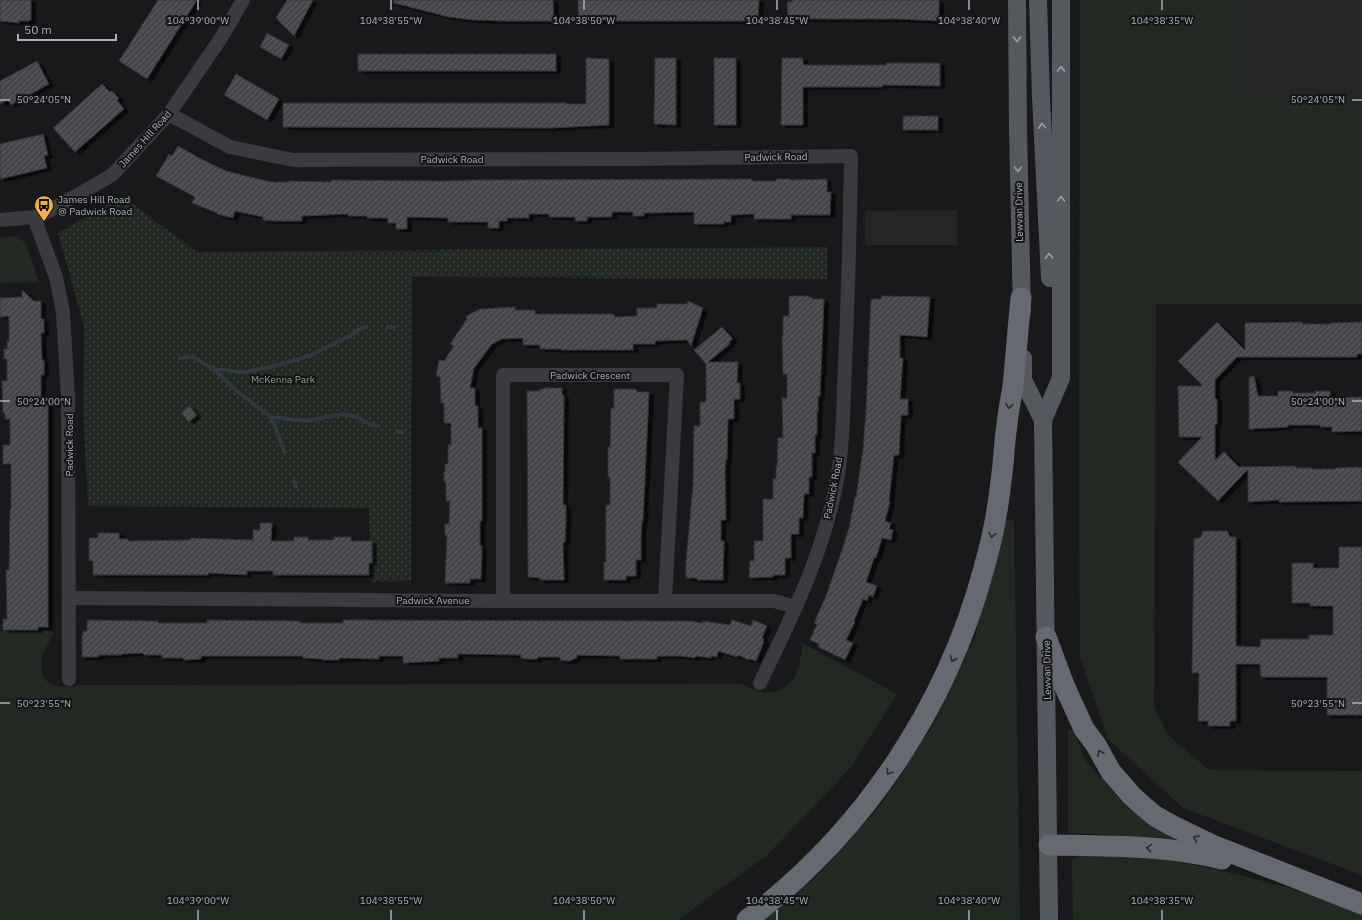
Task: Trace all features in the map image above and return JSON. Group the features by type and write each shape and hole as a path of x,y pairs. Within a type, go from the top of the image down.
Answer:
{"highway":[{"path":"747,920 809,868 850,824 873,796 907,746 942,684 970,615 991,542 1001,482 1021,298"},
{"path":"1046,637 1064,685 1084,729 1096,745 1111,772 1142,806 1155,816 1212,846 1362,904"},
{"path":"1049,845 1144,848 1198,854 1282,875 1362,904"}],"main road":[{"name":"Lewvan Drive","path":"1017,0 1023,380 1043,420"},
{"path":"1038,0 1050,282 1061,378"},
{"name":"Lewvan Drive","path":"1049,920 1043,420 1061,378 1061,0"}],"street":[{"name":"James Hill Road","path":"0,220 34,217 51,210 112,175 169,114 221,38 243,0"},
{"name":"Padwick Road","path":"169,114 230,147 293,160 625,159 851,156 849,269 842,437 838,473 819,550 796,607 760,683"},
{"name":"Padwick Road","path":"34,217 56,277 63,312 68,398 69,679"},
{"name":"Padwick Crescent","path":"503,601 503,375 676,375 665,600"},
{"name":"Padwick Avenue","path":"69,598 774,601 796,607"}],"shaded area":[{"path":"1243,0 1362,0 1362,97 1243,96"},
{"path":"957,210 957,245 865,245 865,211"}],"green space":[{"path":"1080,0 1243,0 1243,96 1362,97 1362,304 1156,304 1154,707 1168,735 1209,770 1362,771 1362,875 1183,808 1108,739 1080,657"},
{"name":"McKenna Park","path":"122,196 197,252 827,247 827,279 412,277 411,581 372,582 369,508 88,506 83,409 84,326 58,233"},
{"path":"17,236 26,244 39,282 0,283 0,238"},
{"path":"1002,520 1014,520 1020,920 764,920 820,873 883,802 933,725 975,637"},
{"path":"0,631 49,631 54,633 43,655 41,666 44,679 53,685 58,686 741,684 756,690 772,692 787,686 796,674 799,667 802,643 897,694 852,766 806,815 766,856 678,920 0,920"},
{"path":"1068,730 1074,730 1084,759 1119,798 1154,824 1212,848 1140,838 1068,833"},
{"path":"1085,855 1149,858 1184,863 1236,874 1362,909 1362,920 1073,920 1072,859"}],"building":[{"path":"0,0 31,0 31,20 19,21 19,23 0,21"},
{"path":"158,0 197,0 147,79 119,61"},
{"path":"287,0 313,0 294,36 276,18"},
{"path":"394,0 553,0 554,21 473,20 449,17 394,3"},
{"path":"578,0 759,0 758,21 578,21"},
{"path":"792,0 939,0 939,21 898,19 788,19 787,2 792,2"},
{"path":"267,33 289,45 281,59 260,47"},
{"path":"358,54 556,54 556,71 358,71"},
{"path":"586,58 609,59 609,125 551,128 283,127 283,103 586,104"},
{"path":"655,58 676,58 676,125 654,124"},
{"path":"714,58 736,58 736,125 714,125"},
{"path":"782,58 803,58 803,65 886,65 886,63 938,63 940,64 940,86 882,85 882,87 803,87 803,125 781,125"},
{"path":"37,61 49,84 11,105 8,100 0,104 0,81"},
{"path":"236,74 279,99 267,120 224,95"},
{"path":"102,84 119,98 117,100 124,109 75,152 53,128"},
{"path":"903,116 938,116 938,130 903,130"},
{"path":"43,134 48,155 44,156 47,168 0,179 0,144"},
{"path":"178,146 226,171 271,182 331,182 331,180 448,181 752,179 752,181 776,181 776,179 827,179 827,192 831,192 830,215 791,215 791,219 754,219 754,214 731,215 731,222 724,222 724,224 694,224 694,212 644,213 644,216 633,216 633,212 612,212 612,217 587,217 587,221 575,221 575,217 549,217 549,214 529,214 529,218 507,218 507,221 499,221 499,228 488,228 488,222 448,222 448,218 407,217 407,229 396,229 396,223 388,223 388,218 367,218 367,216 348,216 348,214 302,216 302,221 274,221 263,220 263,217 235,211 233,218 217,214 192,203 195,197 156,176 169,154 172,156"},
{"path":"22,290 34,301 41,301 41,319 44,319 44,333 41,333 44,375 41,375 41,402 48,402 48,627 38,627 38,630 3,630 3,619 7,619 6,570 9,570 11,464 3,464 3,445 10,445 10,419 5,419 5,413 3,413 2,381 7,381 7,359 4,359 4,349 7,349 7,341 9,341 9,316 0,317 0,298 22,297"},
{"path":"789,296 809,296 812,297 812,299 824,299 820,396 818,396 815,453 812,453 812,477 809,477 809,494 804,494 803,518 799,518 799,534 791,534 791,558 785,558 785,575 749,578 750,561 754,561 754,541 763,541 763,499 773,499 773,479 776,479 778,438 783,438 782,398 787,398 787,374 783,374 782,336 783,316 789,316"},
{"path":"882,296 930,297 927,337 900,335 900,358 903,358 900,399 908,399 908,415 901,415 899,455 894,455 890,502 885,521 891,523 889,529 893,530 891,540 882,538 876,558 874,558 866,582 877,586 873,597 869,595 867,601 863,599 854,621 855,622 846,640 853,643 845,660 818,647 819,644 810,640 817,624 814,623 826,596 842,550 856,497 863,450 871,299 881,299"},
{"path":"688,301 703,308 691,346 687,340 655,341 655,344 633,344 633,350 540,349 540,345 523,345 523,338 502,339 492,344 474,368 470,388 475,388 475,406 478,406 478,428 482,428 482,521 480,521 480,546 482,546 481,579 470,579 470,583 445,583 447,535 445,535 445,524 449,524 450,501 446,501 446,482 444,482 444,472 445,464 448,464 448,445 451,445 451,423 444,423 444,403 441,403 440,377 436,376 439,360 444,361 454,346 450,344 467,319 466,316 480,309 515,307 515,310 535,310 535,314 614,314 614,317 637,316 637,308 657,308 657,304 687,304"},
{"path":"1217,322 1245,350 1245,323 1302,322 1302,324 1331,324 1362,322 1362,354 1357,354 1357,357 1237,357 1215,380 1217,424 1215,424 1215,460 1224,452 1239,467 1296,466 1296,468 1335,469 1362,467 1362,501 1279,502 1279,500 1248,502 1248,469 1218,501 1178,462 1202,437 1179,437 1178,386 1203,386 1178,361"},
{"path":"722,327 733,339 729,342 730,344 708,362 738,362 737,383 740,383 740,399 734,399 734,419 728,419 727,460 725,471 726,520 721,520 721,541 724,541 723,580 697,580 697,578 686,578 686,562 693,485 694,426 700,426 700,402 706,402 706,364 694,350"},
{"path":"1254,376 1258,396 1278,396 1278,391 1315,393 1315,391 1330,391 1330,398 1362,397 1362,431 1332,432 1332,427 1320,427 1320,425 1288,425 1288,427 1249,429 1249,377"},
{"path":"562,388 562,395 564,395 563,505 566,505 566,522 565,542 563,542 564,580 540,580 540,578 528,577 527,391 540,391 540,389"},
{"path":"614,389 634,389 637,390 637,392 649,392 641,560 636,560 636,576 626,576 626,580 604,580 604,562 606,562 606,505 610,505 608,447 610,447 611,408 614,408"},
{"path":"189,406 197,415 189,422 181,413"},
{"path":"260,523 272,523 271,541 294,541 294,537 308,537 308,540 334,540 334,537 351,537 351,541 372,541 372,563 369,563 369,575 273,575 273,571 247,571 247,575 208,573 208,575 93,575 93,561 89,561 89,538 98,538 98,533 119,533 119,539 128,539 128,541 191,540 191,538 253,540 253,530 260,530"},
{"path":"1203,531 1227,531 1230,537 1236,537 1236,646 1260,647 1261,639 1309,639 1309,635 1333,635 1333,606 1310,606 1310,603 1292,603 1292,563 1313,563 1313,568 1339,568 1339,547 1362,547 1362,715 1327,715 1327,677 1261,677 1260,664 1236,664 1236,721 1230,721 1230,726 1208,726 1208,721 1198,721 1199,673 1192,673 1194,539 1201,537"},
{"path":"87,620 158,621 158,623 207,623 207,620 300,621 300,623 343,623 343,620 689,621 703,623 703,621 730,625 732,620 751,626 753,620 767,626 762,638 764,639 764,642 756,661 749,660 738,655 737,657 718,651 717,657 711,656 711,658 696,656 695,658 681,656 657,656 657,659 620,659 620,656 577,655 577,658 569,661 560,660 560,657 538,657 537,659 527,659 521,658 521,655 458,654 458,658 439,658 439,661 403,663 403,656 379,656 379,659 339,658 339,660 322,660 303,658 303,656 201,656 201,659 184,660 183,658 162,658 162,655 144,655 143,653 82,657 82,635 83,631 87,631"}],"waterway":[{"path":"213,369 244,372 271,367 309,356 348,337 361,328 367,327"},
{"path":"388,327 394,327"},
{"path":"180,358 193,357 213,369 239,393 271,417 307,421 342,414 357,417 369,424 378,426"},
{"path":"271,417 285,453"},
{"path":"397,431 402,432"},
{"path":"294,481 296,487"}],"place":[{"name":"James Hill Road @ Padwick Road","path":"44,222"}]}
